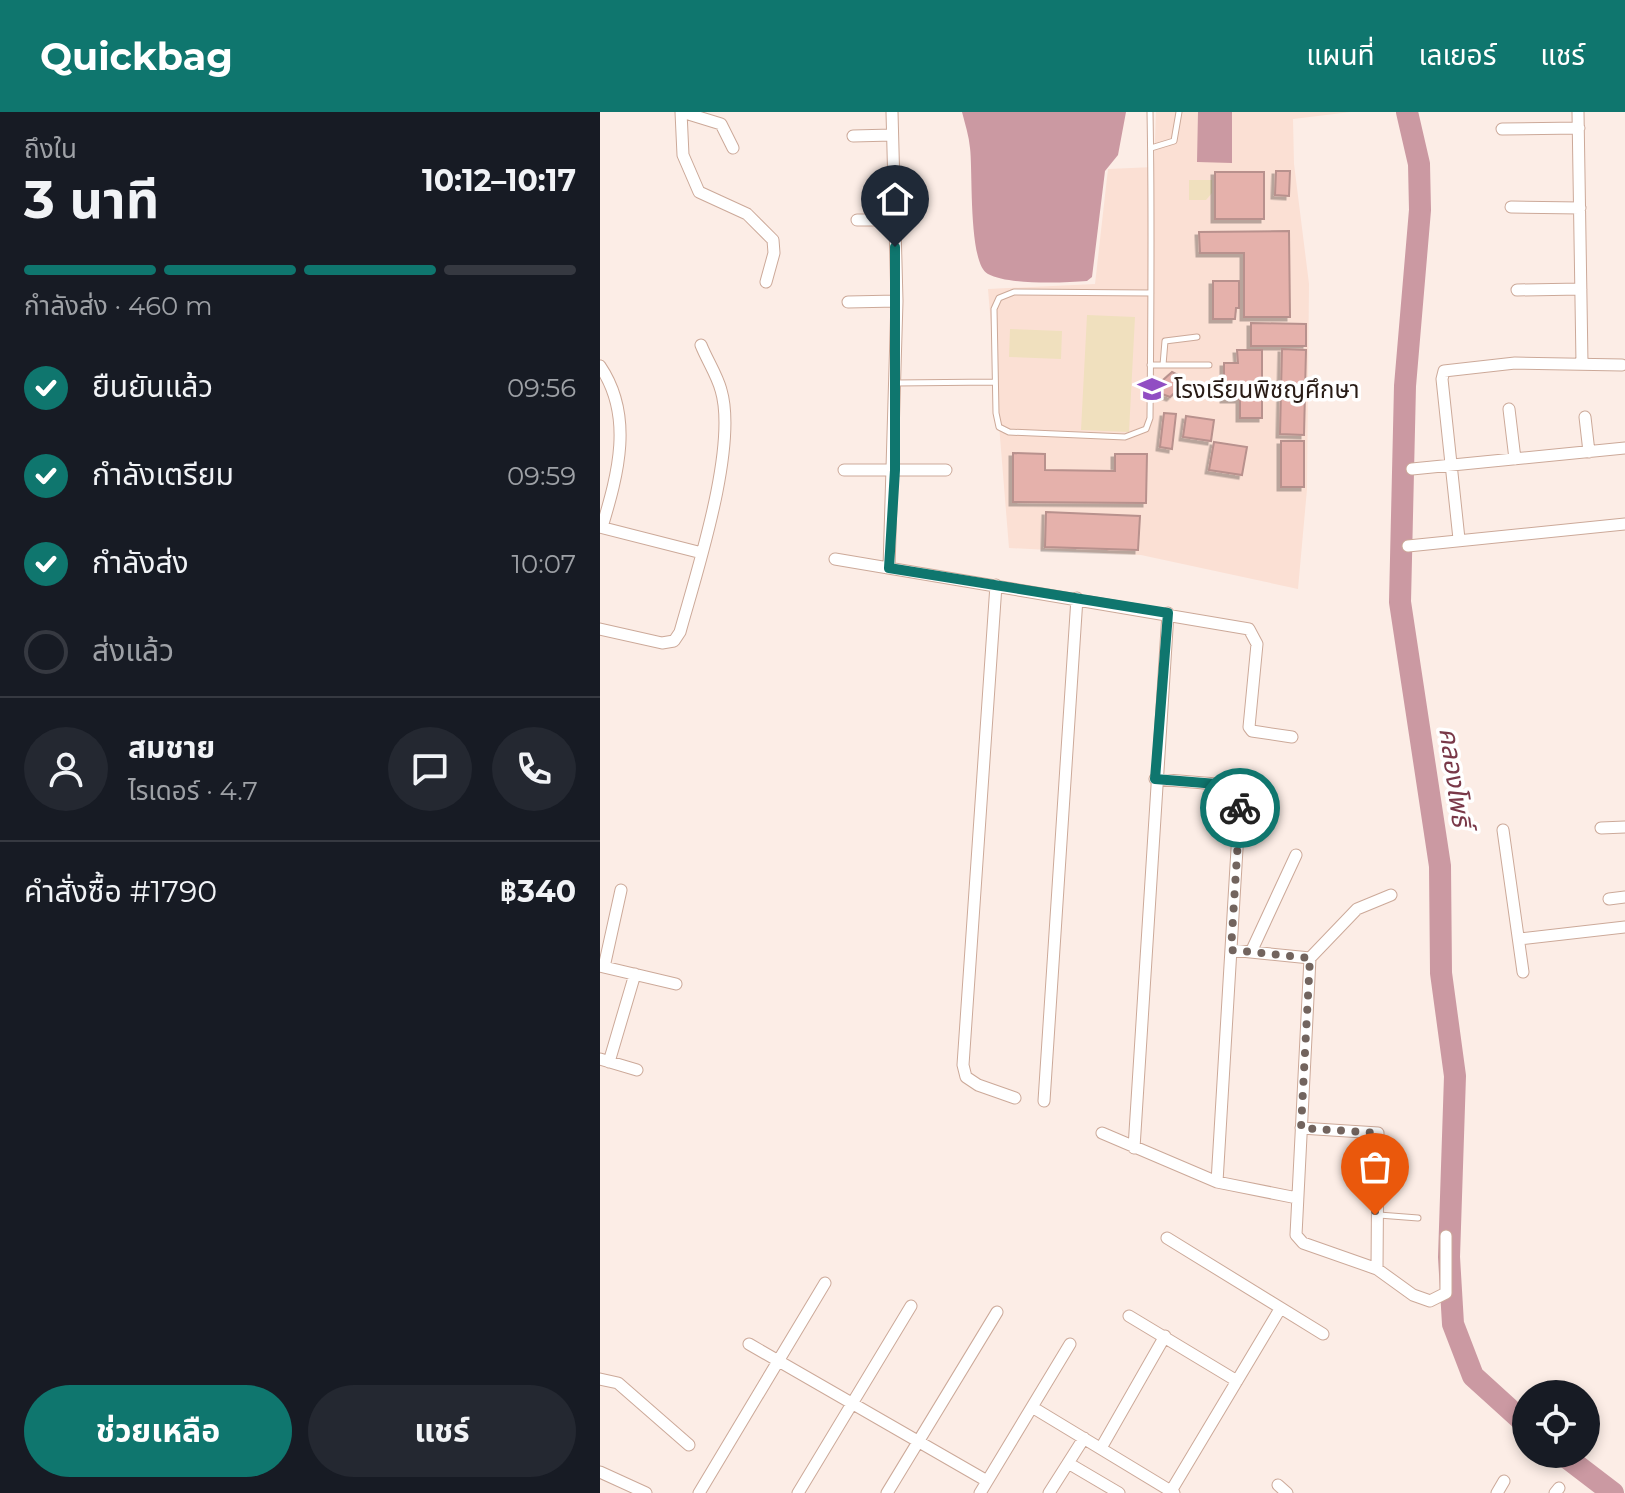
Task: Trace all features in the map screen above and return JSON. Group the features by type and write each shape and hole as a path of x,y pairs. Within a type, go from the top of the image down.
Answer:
{"street":[{"path":"733,148 721,124 681,112 683,155 699,192 747,214 773,240 774,253 766,282"},
{"path":"889,568 895,470 897,301 892,112"},
{"path":"1578,112 1582,363"},
{"path":"1502,129 1579,128"},
{"path":"853,136 892,135"},
{"path":"1511,207 1580,208"},
{"path":"857,220 894,220"},
{"path":"1517,290 1581,289"},
{"path":"848,302 897,301"},
{"path":"600,629 662,643 674,641 680,632 702,553 724,425 722,391 701,345"},
{"path":"1459,539 1442,379 1444,371 1515,363 1622,365"},
{"path":"600,366 610,381 619,412 621,449 619,471 601,527 702,553"},
{"path":"1509,409 1515,459"},
{"path":"1585,417 1589,452"},
{"path":"1412,469 1625,448"},
{"path":"844,470 946,470"},
{"path":"1408,546 1625,524"},
{"path":"835,559 1168,613 1254,633 1257,644 1249,727 1252,731 1292,737"},
{"path":"996,585 963,1065 966,1077 978,1085 1015,1098"},
{"path":"1044,1101 1077,598"},
{"path":"1134,1148 1155,779 1168,613"},
{"path":"1155,779 1229,785 1237,789 1240,799 1217,1182"},
{"path":"1601,828 1625,827"},
{"path":"1503,830 1523,972"},
{"path":"1251,952 1296,855"},
{"path":"621,890 602,966 676,984"},
{"path":"1391,895 1357,909 1310,958 1296,1235 1299,1240 1377,1269 1413,1295 1430,1301 1440,1299 1446,1293 1446,1236"},
{"path":"1609,899 1625,897"},
{"path":"1519,939 1625,927"},
{"path":"1231,950 1310,958"},
{"path":"635,974 604,1060 637,1070"},
{"path":"1301,1128 1378,1133 1377,1269"},
{"path":"1102,1133 1217,1182 1297,1198"},
{"path":"1167,1238 1323,1334"},
{"path":"699,1493 825,1283"},
{"path":"798,1493 911,1306"},
{"path":"1032,1407 1173,1492 1280,1309"},
{"path":"887,1493 997,1312"},
{"path":"1129,1316 1237,1381"},
{"path":"1101,1448 1165,1336"},
{"path":"749,1344 987,1481"},
{"path":"980,1493 1070,1344"},
{"path":"600,1379 618,1383 689,1445"},
{"path":"1049,1493 1084,1438"},
{"path":"1068,1463 1119,1493"},
{"path":"600,1472 646,1493"},
{"path":"1497,1493 1504,1481"}],"lane":[{"path":"1150,112 1151,148 1151,293 1150,418 1146,429 1125,437 1009,432 999,427 994,309 999,298 1014,292 1151,293"},
{"path":"1151,148 1174,141 1179,112"},
{"path":"1163,365 1165,341 1197,337"},
{"path":"1150,365 1209,365"},
{"path":"896,383 995,382"},
{"path":"1375,1215 1418,1218"}],"shaded area":[{"path":"962,112 1126,112 1118,155 1105,171 1092,277 1087,281 1022,282 997,278 982,267 974,236 971,160"},
{"name":"โรงเรียนพิชญศึกษา","path":"1156,112 1351,112 1293,119 1294,164 1309,284 1307,489 1298,589 1141,555 1009,548 988,289 1095,284 1108,169 1154,167"},
{"path":"1198,112 1232,112 1232,163 1197,162"},
{"path":"1189,180 1212,180 1212,193 1206,200 1189,200"},
{"path":"1087,315 1135,317 1129,432 1081,430"},
{"path":"1010,329 1062,331 1061,359 1009,357"}],"building":[{"path":"1276,171 1290,171 1289,196 1275,195"},
{"path":"1215,172 1264,172 1264,219 1215,219"},
{"path":"1289,231 1290,317 1244,317 1244,253 1200,253 1199,232"},
{"path":"1213,281 1239,281 1239,308 1236,308 1235,319 1213,319"},
{"path":"1251,323 1306,324 1306,346 1251,346"},
{"path":"1282,349 1306,350 1304,435 1280,434"},
{"path":"1237,350 1262,350 1262,418 1240,418 1240,399 1224,399 1224,363 1238,363"},
{"path":"1172,372 1180,376 1183,385 1170,397 1162,394 1162,381"},
{"path":"1164,413 1176,414 1172,449 1160,447"},
{"path":"1186,416 1214,420 1211,441 1183,437"},
{"path":"1281,441 1304,441 1304,487 1281,487"},
{"path":"1214,442 1247,447 1242,475 1209,470"},
{"path":"1013,453 1045,454 1045,470 1115,471 1115,454 1147,454 1146,503 1013,502"},
{"path":"1046,512 1140,516 1138,550 1045,547"}],"waterway":[{"name":"คลองโพธิ์","path":"1407,112 1419,164 1420,210 1405,386 1400,602 1440,866 1441,973 1455,1076 1449,1257 1453,1324 1473,1376 1512,1411"},
{"name":"คลองโพธิ์","path":"1580,1468 1613,1493"}],"way so far":[{"path":"1240,808 1231,950 1310,958 1301,1128 1378,1133 1375,1215"}],"place":[{"name":"โรงเรียนพิชญศึกษา","path":"1152,389"}],"route":[{"path":"895,247 895,470 889,568 1168,613 1155,779 1229,785 1237,789 1240,808"}]}
